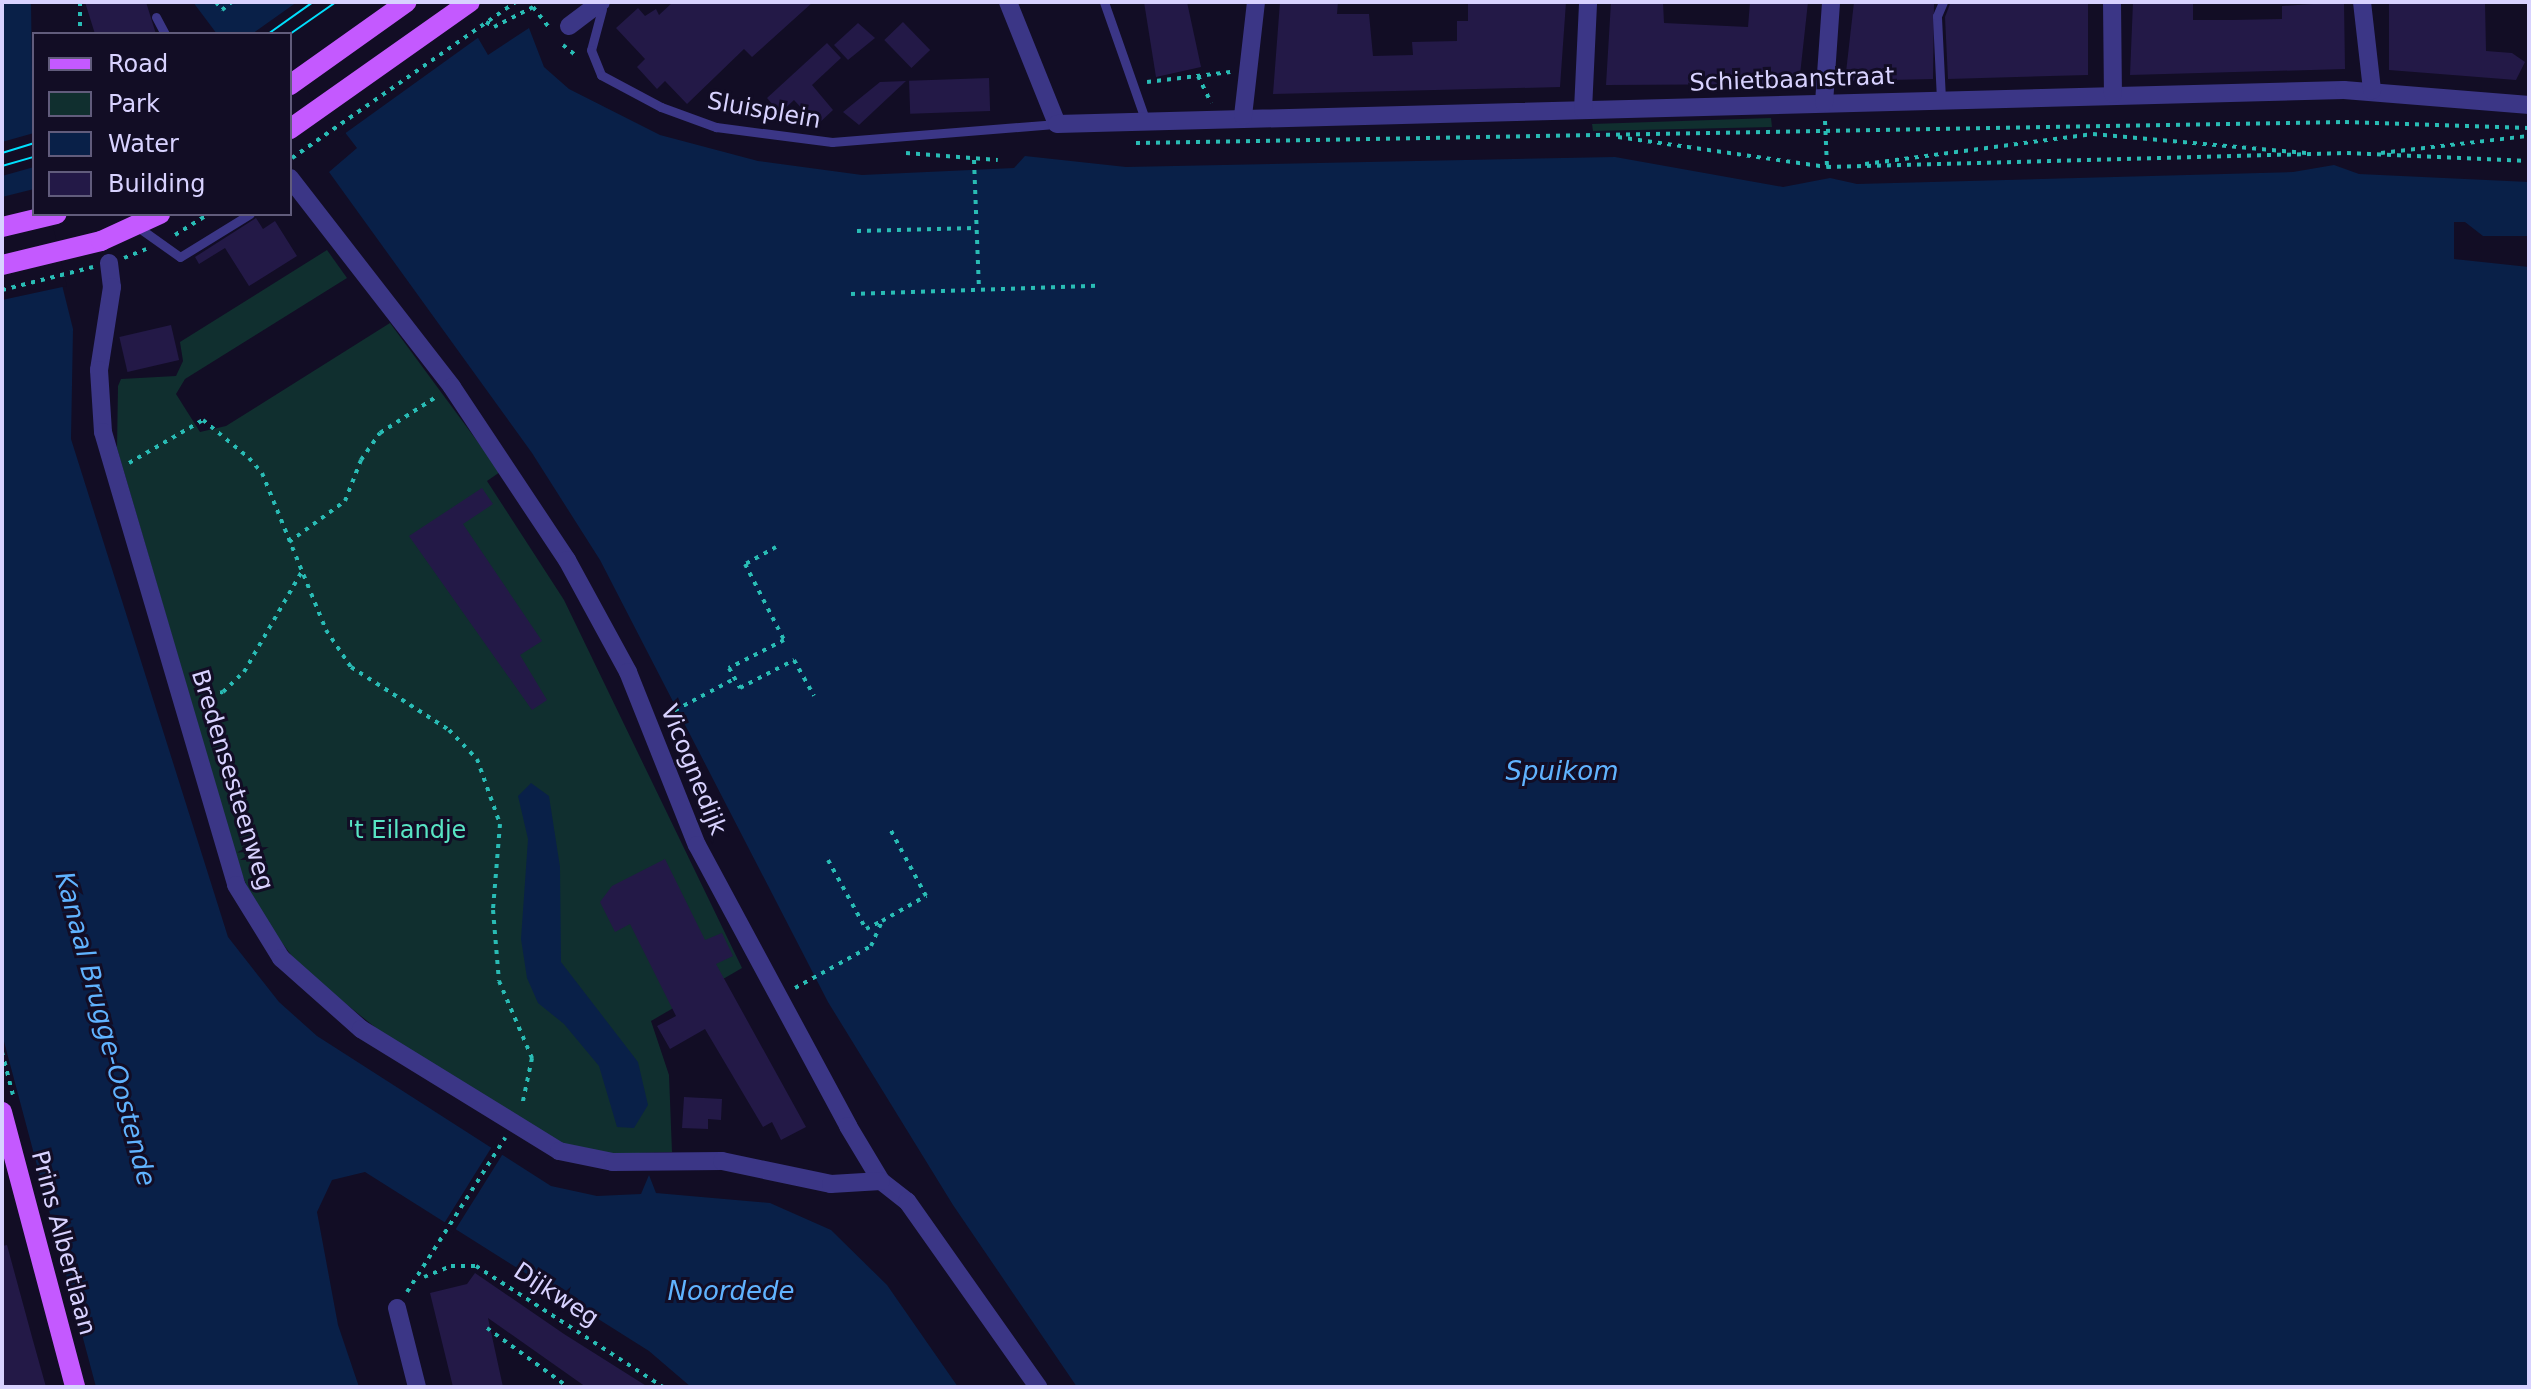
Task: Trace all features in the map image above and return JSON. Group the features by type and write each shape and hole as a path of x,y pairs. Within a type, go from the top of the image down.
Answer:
{"main road":[{"path":"294,82 407,2"},
{"path":"292,128 466,5"},
{"path":"2,227 49,216"},
{"path":"2,265 101,241 155,216"},
{"name":"Prins Albertlaan","path":"2,1112 75,1387"}],"street":[{"path":"569,26 604,2"},
{"path":"1008,2 1057,124"},
{"path":"1243,116 1256,2"},
{"path":"1583,110 1588,2"},
{"path":"1824,103 1831,2"},
{"path":"2112,2 2113,94"},
{"path":"2362,2 2372,90"},
{"name":"Schietbaanstraat","path":"1057,124 1243,116 2372,90 2529,105"},
{"name":"Vicognedijk","path":"292,181 452,387 567,560 649,724 697,845 776,999 881,1181 907,1201 1038,1387"},
{"name":"Bredensesteenweg","path":"109,263 112,287 99,370 103,432 236,885 281,958 361,1029 510,1130 559,1151 598,1160 722,1161 831,1184 881,1181"},
{"path":"397,1308 417,1387"}],"lane":[{"path":"596,67 591,32 604,2"},
{"path":"1104,2 1145,119"},
{"path":"1941,99 1937,16 1943,2"},
{"path":"156,17 164,32"},
{"name":"Sluisplein","path":"596,67 661,107 716,127 786,140 832,142 1057,124"},
{"path":"135,225 180,257 247,216"},
{"name":"Bredensesteenweg","path":"101,241 109,263"}],"path":[{"path":"80,2 80,32"},
{"path":"216,2 222,10 232,2"},
{"path":"292,158 516,2"},
{"path":"486,22 494,27 533,7 568,51 596,67"},
{"path":"1133,83 1250,70"},
{"path":"1198,76 1218,117"},
{"path":"1128,142 2345,122 2514,131 2529,136"},
{"path":"2093,134 2094,127"},
{"path":"2371,154 2529,128"},
{"path":"1826,132 1827,167"},
{"path":"1851,166 2093,134 2320,155"},
{"path":"1613,135 1635,144 1827,167 2371,154 2529,161"},
{"path":"893,151 998,160"},
{"path":"974,160 979,290"},
{"path":"857,231 976,228"},
{"path":"2,290 109,263"},
{"path":"851,294 1097,286"},
{"path":"289,542 339,509 380,433 452,387"},
{"path":"115,469 203,420 262,473 326,630 351,667 449,730 487,781 500,824 493,910 499,981 533,1070 510,1130"},
{"path":"776,547 745,564 784,640 729,668 740,688 794,660 814,696"},
{"path":"183,706 223,692 244,672 302,571"},
{"path":"649,724 734,679"},
{"path":"828,860 866,929 882,921 926,896 889,827"},
{"path":"776,999 871,946 882,921"},
{"name":"Dijkweg","path":"510,1130 422,1278 451,1266 476,1266 663,1387"},
{"path":"487,1328 568,1387"}],"green space":[{"path":"1771,118 1772,127 1593,131 1592,124"},
{"name":"'t Eilandje","path":"327,250 347,278 185,379 176,394 200,432 226,426 390,323 500,472 487,481 564,600 742,968 651,1021 669,1075 672,1152 603,1154 544,1139 396,1044 301,968 255,907 240,869 117,448 118,386 121,379 176,376 183,361 180,342"}],"water":[{"path":"2,2 31,2 32,216 35,216 56,261 73,329 71,439 228,937 279,1002 317,1036 551,1186 597,1196 641,1194 649,1175 656,1193 770,1203 831,1230 887,1285 958,1387 691,1387 649,1351 365,1172 332,1180 317,1212 338,1325 359,1387 96,1387 2,1034"},
{"name":"Spuikom","path":"193,2 457,2 488,55 529,28 544,67 569,89 660,135 758,161 862,175 1014,168 1025,156 1126,167 1615,157 1783,187 1830,178 1857,184 2293,172 2334,165 2359,174 2529,182 2529,236 2483,236 2465,222 2454,222 2454,259 2529,267 2529,1387 1077,1387 953,1205 828,1002 600,560 532,453 329,172 357,148 292,64 292,32 216,32"},
{"path":"531,783 549,796 560,867 561,962 638,1062 648,1105 634,1128 617,1127 599,1066 564,1024 538,1003 527,978 521,939 528,839 518,796"}],"pier":[{"path":"297,2 458,2 479,37 340,137 292,69 292,32 255,32"},
{"path":"32,134 32,168 2,176 2,142"},
{"path":"32,190 32,216 50,216 67,286 2,300 2,197"},
{"path":"493,1145 504,1152 453,1233 442,1226"}],"building":[{"path":"85,2 146,2 155,32 94,32"},
{"path":"673,2 813,2 752,57 744,49 687,104 665,81 657,89 637,67 645,59 616,28 638,8 645,16 656,9 659,15"},
{"path":"1144,2 1187,2 1201,67 1156,77"},
{"path":"1280,2 1338,2 1337,14 1369,14 1373,56 1413,55 1412,42 1457,41 1457,21 1468,21 1468,2 1566,2 1560,87 1273,94"},
{"path":"1611,2 1663,2 1664,23 1748,27 1750,2 1808,2 1799,84 1606,85"},
{"path":"1854,2 1934,4 1933,79 1845,81"},
{"path":"2088,2 2088,75 1948,79 1945,17 1950,4"},
{"path":"2133,2 2193,3 2193,20 2232,20 2282,19 2282,6 2344,2 2345,69 2130,75"},
{"path":"2389,2 2485,2 2486,51 2512,53 2525,62 2516,80 2389,70"},
{"path":"903,22 930,50 911,68 884,40"},
{"path":"858,23 875,38 848,60 834,45"},
{"path":"827,43 841,58 812,85 833,110 817,125 794,100 780,113 767,98"},
{"path":"989,78 990,111 910,114 909,81"},
{"path":"906,81 859,125 843,112 880,82"},
{"path":"256,218 263,229 275,221 297,256 249,286 225,248 199,264 195,257"},
{"path":"171,325 179,360 127,372 119,337"},
{"path":"482,488 493,504 463,524 542,641 520,655 547,700 532,710 409,536"},
{"path":"665,859 705,940 722,933 733,956 716,964 806,1127 781,1140 772,1122 763,1127 705,1029 670,1049 657,1026 676,1016 630,924 615,932 600,902 612,886"},
{"path":"684,1097 722,1099 721,1120 708,1119 708,1129 682,1128"},
{"path":"7,1245 46,1387 2,1387 2,1246"},
{"path":"475,1273 648,1387 586,1387 488,1318 503,1387 453,1387 430,1293 467,1284"}],"tram line":[{"path":"271,32 313,2"},
{"path":"292,33 336,2"},
{"path":"2,153 32,144"},
{"path":"2,166 32,158"}],"water label":[{"name":"Kanaal Brugge-Oostende","path":"105,1029"},
{"name":"Noordede","path":"731,1292"}]}
